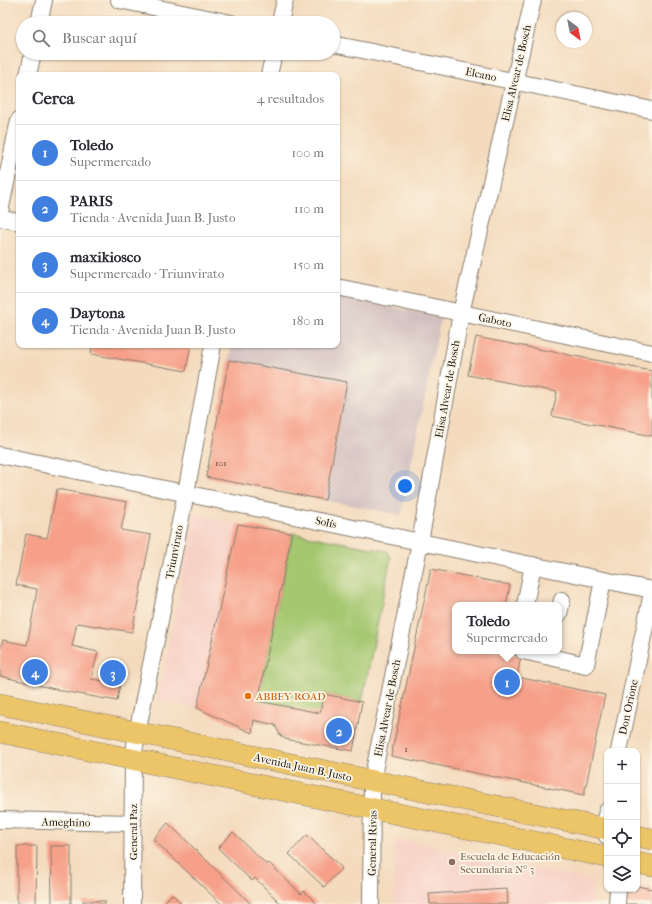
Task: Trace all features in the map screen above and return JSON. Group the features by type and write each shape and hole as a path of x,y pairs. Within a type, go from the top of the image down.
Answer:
{"main road":[{"name":"Avenida Juan B. Justo","path":"0,704 372,781 604,826"},
{"path":"0,732 604,856"},
{"path":"640,837 652,839"},
{"path":"640,864 652,866"}],"street":[{"path":"41,16 44,0"},
{"path":"120,0 197,16"},
{"path":"282,16 285,0"},
{"name":"Elisa Alvear de Bosch","path":"372,781 420,542 461,313 533,0"},
{"name":"Elcano","path":"340,45 652,110"},
{"path":"29,72 31,60"},
{"path":"270,72 272,60"},
{"path":"0,212 16,135"},
{"path":"0,218 16,221"},
{"name":"Gaboto","path":"340,288 652,353"},
{"name":"Triunvirato","path":"133,759 186,493 212,348"},
{"name":"Solís","path":"0,455 652,590"},
{"path":"526,602 533,565"},
{"path":"552,654 586,664 603,580"},
{"name":"Don Orione","path":"620,748 652,593"},
{"name":"General Paz","path":"132,904 133,759"},
{"name":"General Rivas","path":"371,904 372,781"},
{"name":"Ameghino","path":"0,820 133,823"},
{"path":"617,904 618,892"}],"shaded area":[{"path":"340,297 441,317 401,515 206,477 231,348 340,348"},
{"path":"195,513 238,524 197,708 157,700"},
{"name":"Escuela de Educación Secundaria N° 3","path":"400,839 592,880 592,904 394,904 394,845"}],"green space":[{"path":"292,533 387,551 391,557 362,702 324,694 320,713 285,739 280,735 275,725 254,720"}],"building":[{"path":"476,337 652,371 652,436 552,416 557,392 468,375"},
{"path":"92,348 190,348 186,371 91,354"},
{"path":"229,360 347,382 325,500 206,477"},
{"path":"57,489 127,502 121,530 151,535 132,632 77,623 72,646 98,652 91,679 120,683 117,701 63,691 0,676 0,650 3,640 27,645 37,589 16,585 26,534 47,538"},
{"path":"238,524 292,533 258,701 320,713 324,694 362,702 353,751 285,739 280,735 275,725 254,720 252,733 197,708"},
{"path":"431,569 510,585 507,602 452,602 452,654 513,654 521,656 517,677 605,695 584,795 391,756"},
{"path":"168,823 251,904 221,904 153,839"},
{"path":"233,832 267,865 269,863 301,894 304,891 317,904 281,904 255,878 252,881 218,848"},
{"path":"307,835 342,868 324,887 289,854"},
{"path":"17,846 37,846 36,904 17,904"},
{"path":"51,846 71,846 71,904 52,904"},
{"path":"640,887 652,889 652,904 624,904 624,892 640,892"},
{"path":"507,889 508,904 430,904 429,894"},
{"path":"172,894 182,904 163,904"},
{"path":"83,901 105,901 105,904 83,904"}],"place":[{"name":"Daytona","path":"35,672"},
{"name":"maxikiosco","path":"113,673"},
{"name":"Toledo","path":"507,682"},
{"name":"ABBEY ROAD","path":"248,696"},
{"name":"PARIS","path":"339,731"},
{"name":"Escuela de Educación Secundaria N° 3","path":"452,862"}]}
